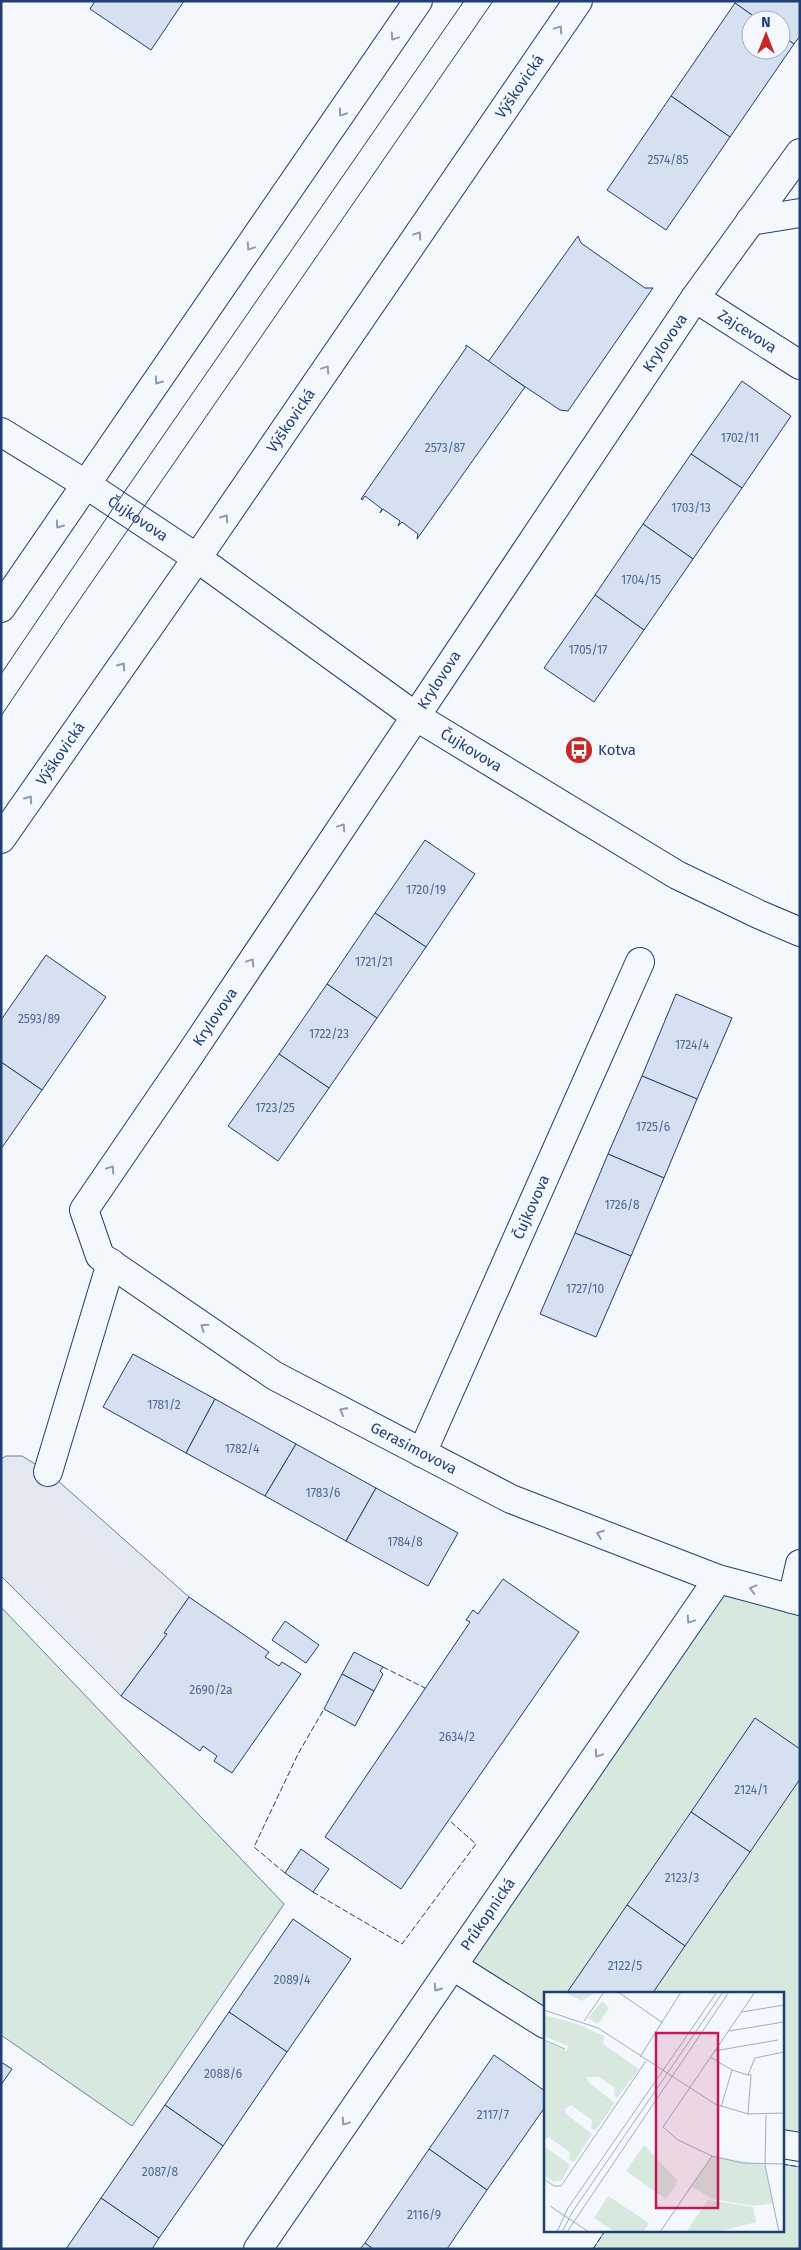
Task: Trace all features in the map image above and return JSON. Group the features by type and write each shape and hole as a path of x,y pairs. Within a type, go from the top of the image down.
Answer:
{"street":[{"path":"1,608 418,1"},
{"name":"Výškovická","path":"1,839 197,558 578,1"},
{"name":"Krylovova","path":"84,1210 197,1045 695,298 800,153"},
{"path":"750,221 800,214"},
{"name":"Zajcevova","path":"695,298 800,365"},
{"name":"Čujkovova","path":"1,432 87,485 197,558 415,716 677,875 800,932"},
{"name":"Čujkovova","path":"422,1453 640,962"},
{"name":"Gerasimovova","path":"84,1210 100,1256 275,1376 511,1499 718,1579 796,1600"},
{"path":"48,1472 111,1263"},
{"path":"796,1600 800,1564"},
{"name":"Průkopnická","path":"258,2249 718,1579"},
{"path":"453,1966 544,2023"},
{"path":"784,2144 800,2147"}],"shaded area":[{"path":"6,1456 22,1456 48,1472 189,1597 165,1633 167,1634 121,1696 1,1576 1,1459"},
{"path":"718,1579 800,1601 800,2147 784,2144 784,1992 544,1992 544,2023 453,1966"},
{"path":"1,1607 284,1904 132,2126 1,2035"},
{"path":"784,2164 800,2167 800,2249 593,2249 604,2232 784,2232"}],"building":[{"path":"95,1 184,1 151,50 90,9"},
{"path":"736,1 800,1 800,36 794,44 791,42 791,10 745,10 735,3"},
{"path":"735,3 745,10 741,10 741,60 783,60 730,137 671,96"},
{"path":"671,96 730,137 666,230 607,190"},
{"path":"578,236 581,243 645,288 653,288 568,411 560,410 488,362"},
{"path":"466,345 525,387 417,539 418,534 402,522 398,526 400,521 383,509 380,513 382,509 365,496 361,499 466,348"},
{"path":"742,381 791,416 742,488 691,454"},
{"path":"691,454 742,488 693,559 643,524"},
{"path":"643,524 693,559 644,630 595,595"},
{"path":"595,595 644,630 594,702 544,668"},
{"path":"425,840 475,874 426,947 375,913"},
{"path":"375,913 426,947 377,1018 327,984"},
{"path":"46,955 106,997 42,1090 1,1062 1,1020"},
{"path":"327,984 377,1018 329,1088 279,1054"},
{"path":"676,994 732,1018 697,1099 642,1076"},
{"path":"279,1054 329,1088 278,1161 228,1126"},
{"path":"1,1062 42,1090 1,1149"},
{"path":"642,1076 697,1099 664,1178 608,1154"},
{"path":"608,1154 664,1178 631,1256 575,1233"},
{"path":"575,1233 631,1256 596,1337 540,1314"},
{"path":"133,1354 215,1399 186,1453 103,1407"},
{"path":"215,1399 296,1444 265,1496 186,1453"},
{"path":"296,1444 376,1488 346,1541 265,1496"},
{"path":"376,1488 458,1533 428,1586 346,1541"},
{"path":"503,1579 579,1632 401,1889 325,1837 470,1622 466,1620 473,1610 478,1614"},
{"path":"189,1597 269,1652 265,1657 279,1666 282,1662 301,1674 232,1773 214,1761 217,1756 203,1746 200,1751 121,1696 167,1634 164,1633"},
{"path":"285,1621 319,1645 306,1663 272,1640"},
{"path":"354,1652 383,1667 380,1671 383,1674 374,1691 342,1674"},
{"path":"342,1674 374,1691 355,1726 324,1709"},
{"path":"755,1718 800,1749 800,1779 750,1852 691,1812"},
{"path":"691,1812 750,1852 685,1946 627,1905"},
{"path":"301,1849 329,1869 313,1892 285,1873"},
{"path":"627,1905 685,1946 653,1992 567,1992"},
{"path":"293,1919 351,1959 287,2052 229,2012"},
{"path":"229,2012 287,2052 223,2146 165,2105"},
{"path":"494,2055 544,2090 544,2108 487,2190 429,2149"},
{"path":"1,2062 12,2069 1,2085"},
{"path":"165,2105 223,2146 159,2238 101,2198"},
{"path":"429,2149 487,2190 447,2249 373,2249 365,2243"},
{"path":"101,2198 159,2238 152,2249 66,2249"},
{"path":"365,2243 373,2249 360,2249"}],"tram line":[{"path":"1,674 116,504 464,1"},
{"path":"1,716 493,1"}],"fence":[{"path":"383,1667 425,1688"},
{"path":"285,1873 254,1847 298,1754 324,1709"},
{"path":"313,1892 402,1944 476,1844 450,1821"},
{"path":"784,2164 800,2167"},
{"path":"593,2249 604,2232"}],"place":[{"name":"Kotva","path":"579,750"}]}
